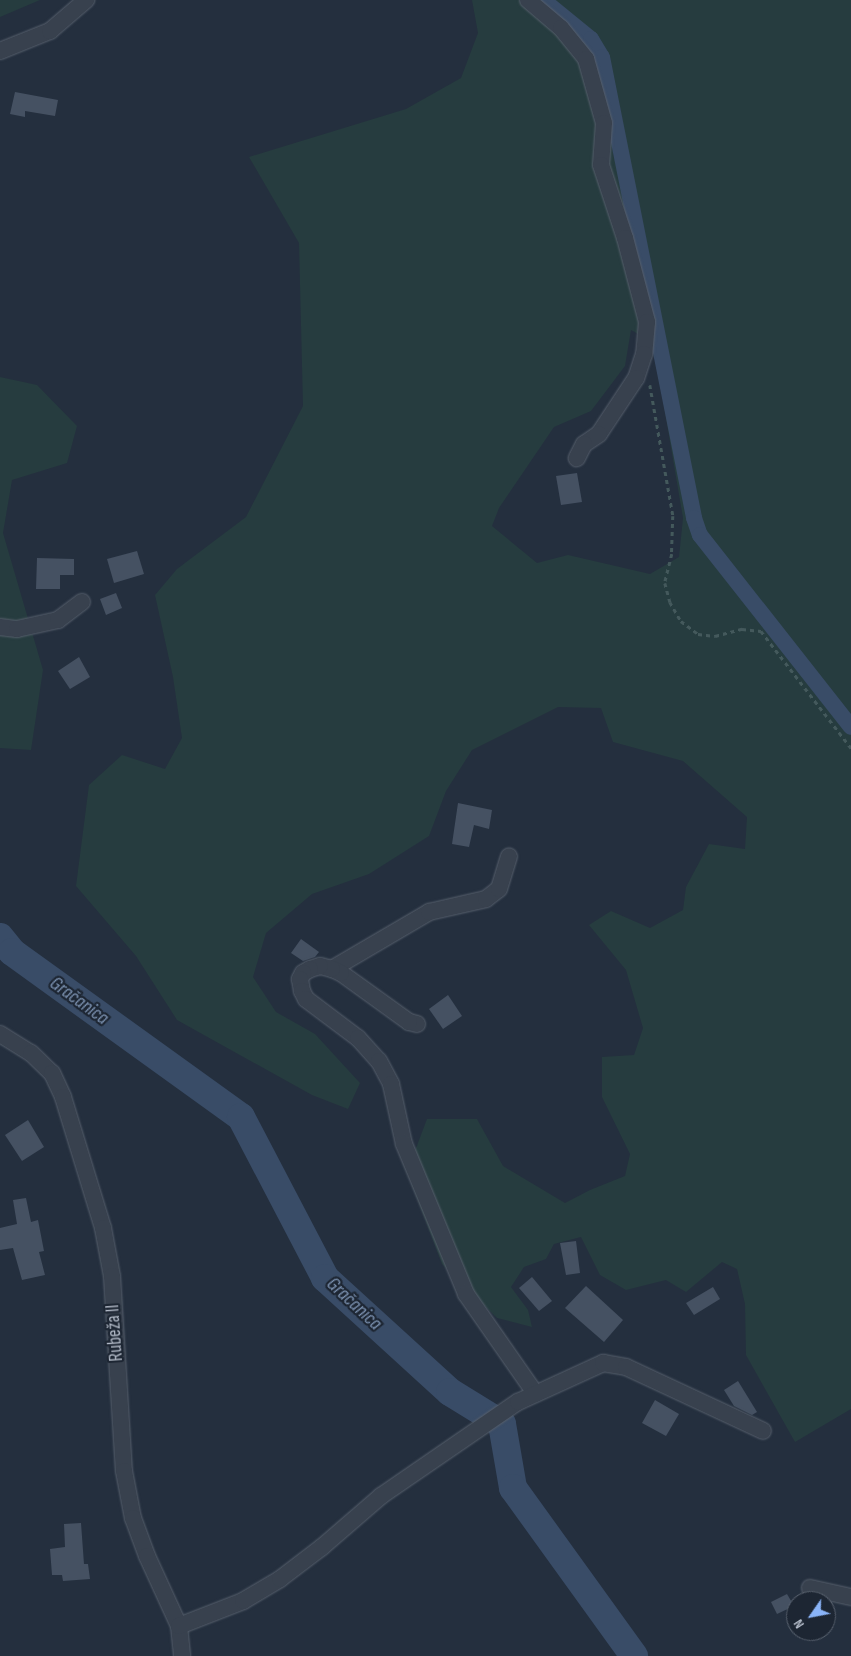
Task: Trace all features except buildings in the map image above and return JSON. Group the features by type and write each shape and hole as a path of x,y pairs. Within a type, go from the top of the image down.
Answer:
{"street":[{"path":"0,51 50,31 86,0"},
{"path":"528,0 561,28 586,59 604,123 601,165 625,238 647,322 644,354 636,378 599,434 584,444 577,458"},
{"path":"0,627 17,629 58,620 82,602"},
{"path":"332,969 429,912 486,899 499,889 509,857"},
{"path":"417,1024 409,1022 332,969 320,966 303,973 300,979 302,991 306,999 358,1038 379,1061 391,1084 404,1144 466,1294 536,1393"},
{"name":"Rubeža II","path":"3,1038 31,1053 52,1074 56,1081 63,1097 103,1228 112,1276 124,1471 134,1518 147,1556 179,1626 182,1656"},
{"path":"179,1626 243,1601 280,1579 322,1547 381,1496 518,1402 603,1363 626,1367 763,1430"},
{"path":"810,1588 851,1597"}],"path":[{"path":"649,382 673,516 672,554 665,583 670,602 681,621 698,634 715,636 742,629 761,632 851,748"}],"green space":[{"path":"0,0 40,0 0,17"},
{"path":"472,0 851,0 851,1409 795,1442 746,1355 745,1304 737,1269 722,1262 686,1292 666,1280 626,1290 600,1275 581,1237 554,1244 546,1259 524,1267 511,1287 528,1310 532,1327 497,1318 442,1264 407,1172 427,1119 477,1119 503,1166 565,1203 590,1190 625,1176 630,1154 602,1097 602,1057 634,1055 643,1028 626,970 589,925 611,911 650,928 683,910 686,887 709,844 745,849 747,817 683,761 613,742 601,708 558,707 472,750 446,791 429,836 369,874 312,894 266,933 253,977 276,1012 315,1034 360,1083 348,1109 312,1095 177,1020 136,956 76,886 89,785 122,755 165,769 182,738 173,677 155,595 177,569 246,517 303,406 299,243 249,157 406,109 461,78 478,33","holes":["631,330 653,342 683,518 679,557 650,574 568,555 537,563 492,526 499,508 554,427 591,411 625,366"]},
{"path":"0,377 37,385 77,426 67,463 12,480 3,533 43,670 31,750 0,748"}],"waterway":[{"path":"543,0 591,39 602,57 694,518 700,535 851,727"},
{"name":"Gračanica","path":"0,937 12,952 241,1117 325,1278 450,1392 502,1424 513,1488 634,1656"}]}
